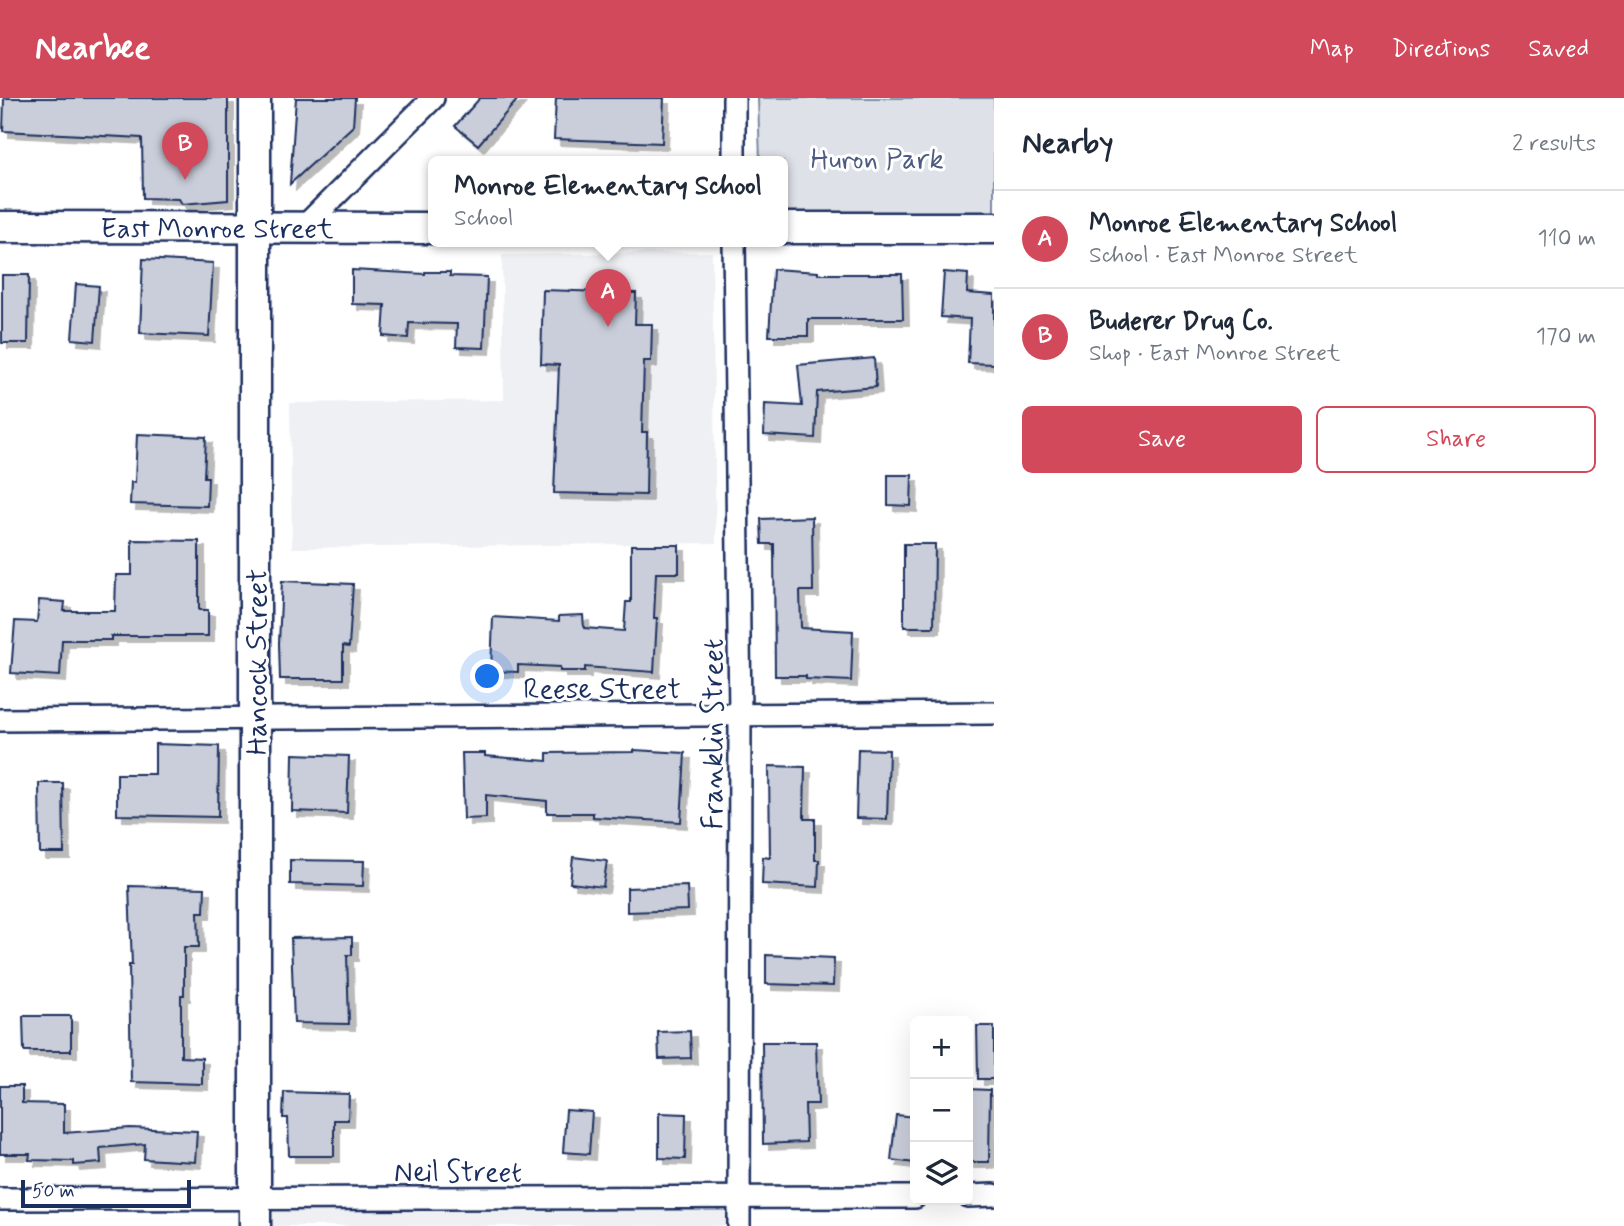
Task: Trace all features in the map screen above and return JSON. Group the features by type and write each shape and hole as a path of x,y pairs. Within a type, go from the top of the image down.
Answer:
{"street":[{"name":"Hancock Street","path":"255,98 255,1213"},
{"path":"303,228 433,98"},
{"path":"734,98 734,156"},
{"name":"East Monroe Street","path":"0,227 428,228"},
{"path":"788,228 994,228"},
{"name":"Franklin Street","path":"734,247 740,715 739,1226"},
{"name":"Reese Street","path":"0,720 994,713"},
{"path":"973,1196 994,1195"},
{"name":"Neil Street","path":"0,1199 255,1213 739,1198 910,1197"}],"shaded area":[{"path":"712,252 716,543 292,548 290,403 504,400 502,255"},
{"path":"739,1198 739,1226 255,1226 255,1200"}],"green space":[{"name":"Huron Park","path":"758,98 994,98 994,216 788,220 788,156 760,156"}],"building":[{"path":"4,98 228,98 228,200 182,204 179,199 143,198 142,138 3,131"},
{"path":"296,98 355,98 353,126 290,184"},
{"path":"480,98 519,98 478,145 455,126"},
{"path":"556,98 664,98 662,143 554,139"},
{"path":"143,259 213,263 209,336 140,333"},
{"path":"773,269 818,274 902,274 903,319 808,319 808,336 769,336"},
{"path":"352,270 425,274 450,272 450,276 487,277 484,348 456,347 457,324 409,323 408,338 383,336 385,305 352,304"},
{"path":"944,272 968,274 967,293 994,295 994,364 968,363 970,319 941,317"},
{"path":"2,275 29,275 28,343 2,343"},
{"path":"76,284 99,286 95,341 72,339"},
{"path":"543,290 636,293 635,324 652,324 651,361 644,361 642,432 647,432 646,495 554,493 559,365 541,364"},
{"path":"874,358 876,387 817,392 815,438 764,435 765,404 802,406 798,365"},
{"path":"137,434 206,437 204,477 208,477 207,506 130,504 131,482 135,482"},
{"path":"888,475 912,475 911,506 888,505"},
{"path":"812,517 813,591 800,591 801,628 853,631 851,681 775,676 774,544 762,544 761,519"},
{"path":"132,540 199,541 199,610 208,610 208,636 111,636 111,640 62,640 60,676 11,673 15,621 37,622 39,600 65,602 64,611 115,611 116,575 132,575"},
{"path":"904,544 935,544 934,627 904,627"},
{"path":"631,545 679,545 679,573 656,573 654,672 585,667 585,671 560,671 560,667 518,665 518,672 491,671 493,617 559,621 559,616 583,615 584,628 624,631 626,602 631,602"},
{"path":"282,581 353,584 349,647 343,646 343,679 280,679"},
{"path":"155,744 219,746 218,817 117,815 117,774 155,774"},
{"path":"858,749 889,750 887,819 856,818"},
{"path":"634,750 685,753 681,822 593,817 593,813 547,813 547,801 486,795 486,818 464,819 462,753 485,753 485,756 547,761 547,753"},
{"path":"293,754 349,756 347,813 292,811"},
{"path":"769,766 805,767 804,819 815,819 815,860 819,860 818,887 762,884 763,857 770,858"},
{"path":"39,783 63,783 64,853 40,853"},
{"path":"573,857 607,861 603,887 570,883"},
{"path":"290,860 364,861 363,886 290,884"},
{"path":"129,886 205,888 204,912 198,912 199,947 184,947 184,995 181,995 181,1057 202,1058 202,1084 131,1082 129,965 132,965"},
{"path":"687,886 688,910 627,912 627,888"},
{"path":"352,937 352,955 347,955 349,1024 294,1023 291,938"},
{"path":"766,955 834,958 833,986 766,984"},
{"path":"23,1016 71,1016 71,1051 24,1051"},
{"path":"977,1026 994,1026 994,1079 978,1079"},
{"path":"690,1031 691,1058 659,1059 658,1032"},
{"path":"762,1042 816,1042 818,1104 805,1104 806,1142 763,1144"},
{"path":"0,1086 22,1086 22,1103 64,1104 64,1133 130,1128 197,1131 195,1162 144,1159 145,1144 100,1148 101,1163 74,1165 74,1161 29,1160 30,1154 0,1154"},
{"path":"973,1089 990,1090 989,1162 973,1162"},
{"path":"284,1092 349,1094 348,1120 334,1120 334,1156 289,1156 288,1118 283,1118"},
{"path":"566,1110 592,1112 589,1154 563,1152"},
{"path":"659,1113 686,1114 685,1159 659,1158"},
{"path":"896,1115 910,1116 910,1162 891,1160"}],"place":[{"name":"Buderer Drug Co.","path":"185,180"},
{"name":"Monroe Elementary School","path":"608,327"}]}
